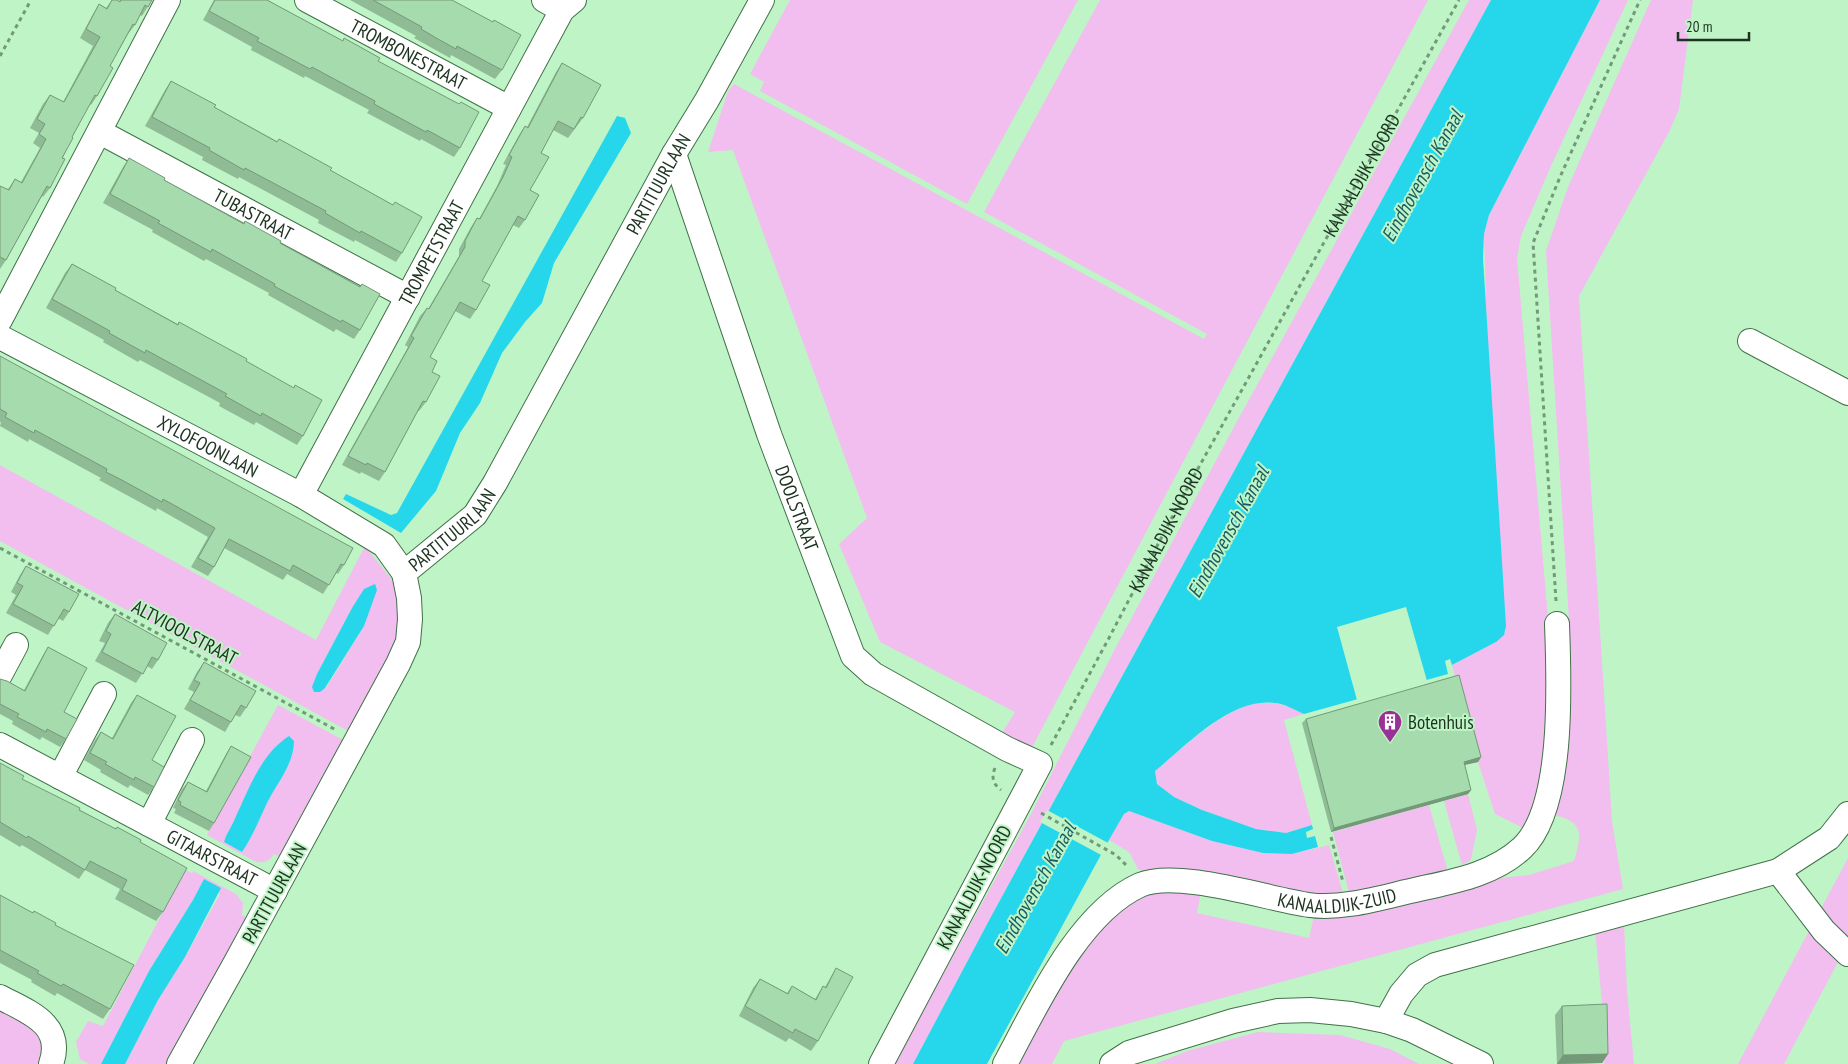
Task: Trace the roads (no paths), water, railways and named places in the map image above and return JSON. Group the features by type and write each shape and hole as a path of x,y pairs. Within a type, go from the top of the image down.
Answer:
{"street":[{"path":"0,320 168,0"},
{"name":"TROMBONESTRAAT","path":"307,0 509,108"},
{"name":"PARTITUURLAAN","path":"179,1064 398,664 408,642 410,612 404,573 475,516 495,483 674,154 707,100 762,0"},
{"name":"TROMPETSTRAAT","path":"300,495 509,108 560,3"},
{"name":"TUBASTRAAT","path":"100,132 408,297"},
{"name":"DOOLSTRAAT","path":"674,154 769,434 853,656 873,674 1007,749 1040,764"},
{"name":"XYLOFOONLAAN","path":"0,337 300,495 384,545 404,573"},
{"path":"1750,341 1848,393"},
{"name":"KANAALDIJK-ZUID","path":"1005,1064 1055,973 1068,954 1104,910 1138,886 1150,882 1198,882 1312,906 1349,904 1457,880 1497,866 1523,847 1540,825 1551,790 1559,690 1557,624"},
{"path":"0,675 16,645"},
{"path":"60,776 104,694"},
{"name":"GITAARSTRAAT","path":"149,824 192,740"},
{"name":"GITAARSTRAAT","path":"0,745 275,891"},
{"name":"KANAALDIJK-NOORD","path":"881,1064 1040,764"},
{"path":"1386,1021 1401,994 1417,975 1435,965 1778,871 1829,838 1848,814"},
{"path":"1778,871 1824,931 1848,954"},
{"path":"0,997 37,1017 47,1027 53,1038 54,1052 52,1064"},
{"path":"1112,1064 1129,1053 1233,1021 1278,1011 1351,1014 1386,1021 1412,1030 1481,1064"}],"water":[{"name":"Eindhovensch Kanaal","path":"1491,0 1600,0 1489,215 1484,234 1483,258 1506,626 1504,635 1496,642 1452,665 1450,659 1445,661 1448,674 1304,714 1290,707 1275,703 1259,703 1242,707 1210,725 1155,771 1157,784 1174,797 1202,810 1256,829 1286,833 1312,825 1313,829 1306,832 1307,838 1315,836 1318,847 1292,854 1263,853 1212,841 1129,811 1124,814 1109,840 987,1064 913,1064 993,913"},
{"path":"617,116 625,118 631,133 554,263 542,303 502,353 480,403 460,433 436,491 401,533 343,499 346,494 391,515 397,513"},
{"path":"375,584 377,590 364,626 325,688 320,692 314,692 312,687 317,674 352,608 364,589"},
{"path":"289,736 294,741 291,758 242,852 224,842 226,836 267,756"},
{"path":"204,879 221,888 185,957 158,1000 125,1064 101,1064 149,971"}],"place":[{"name":"Botenhuis","path":"1390,743"}]}
